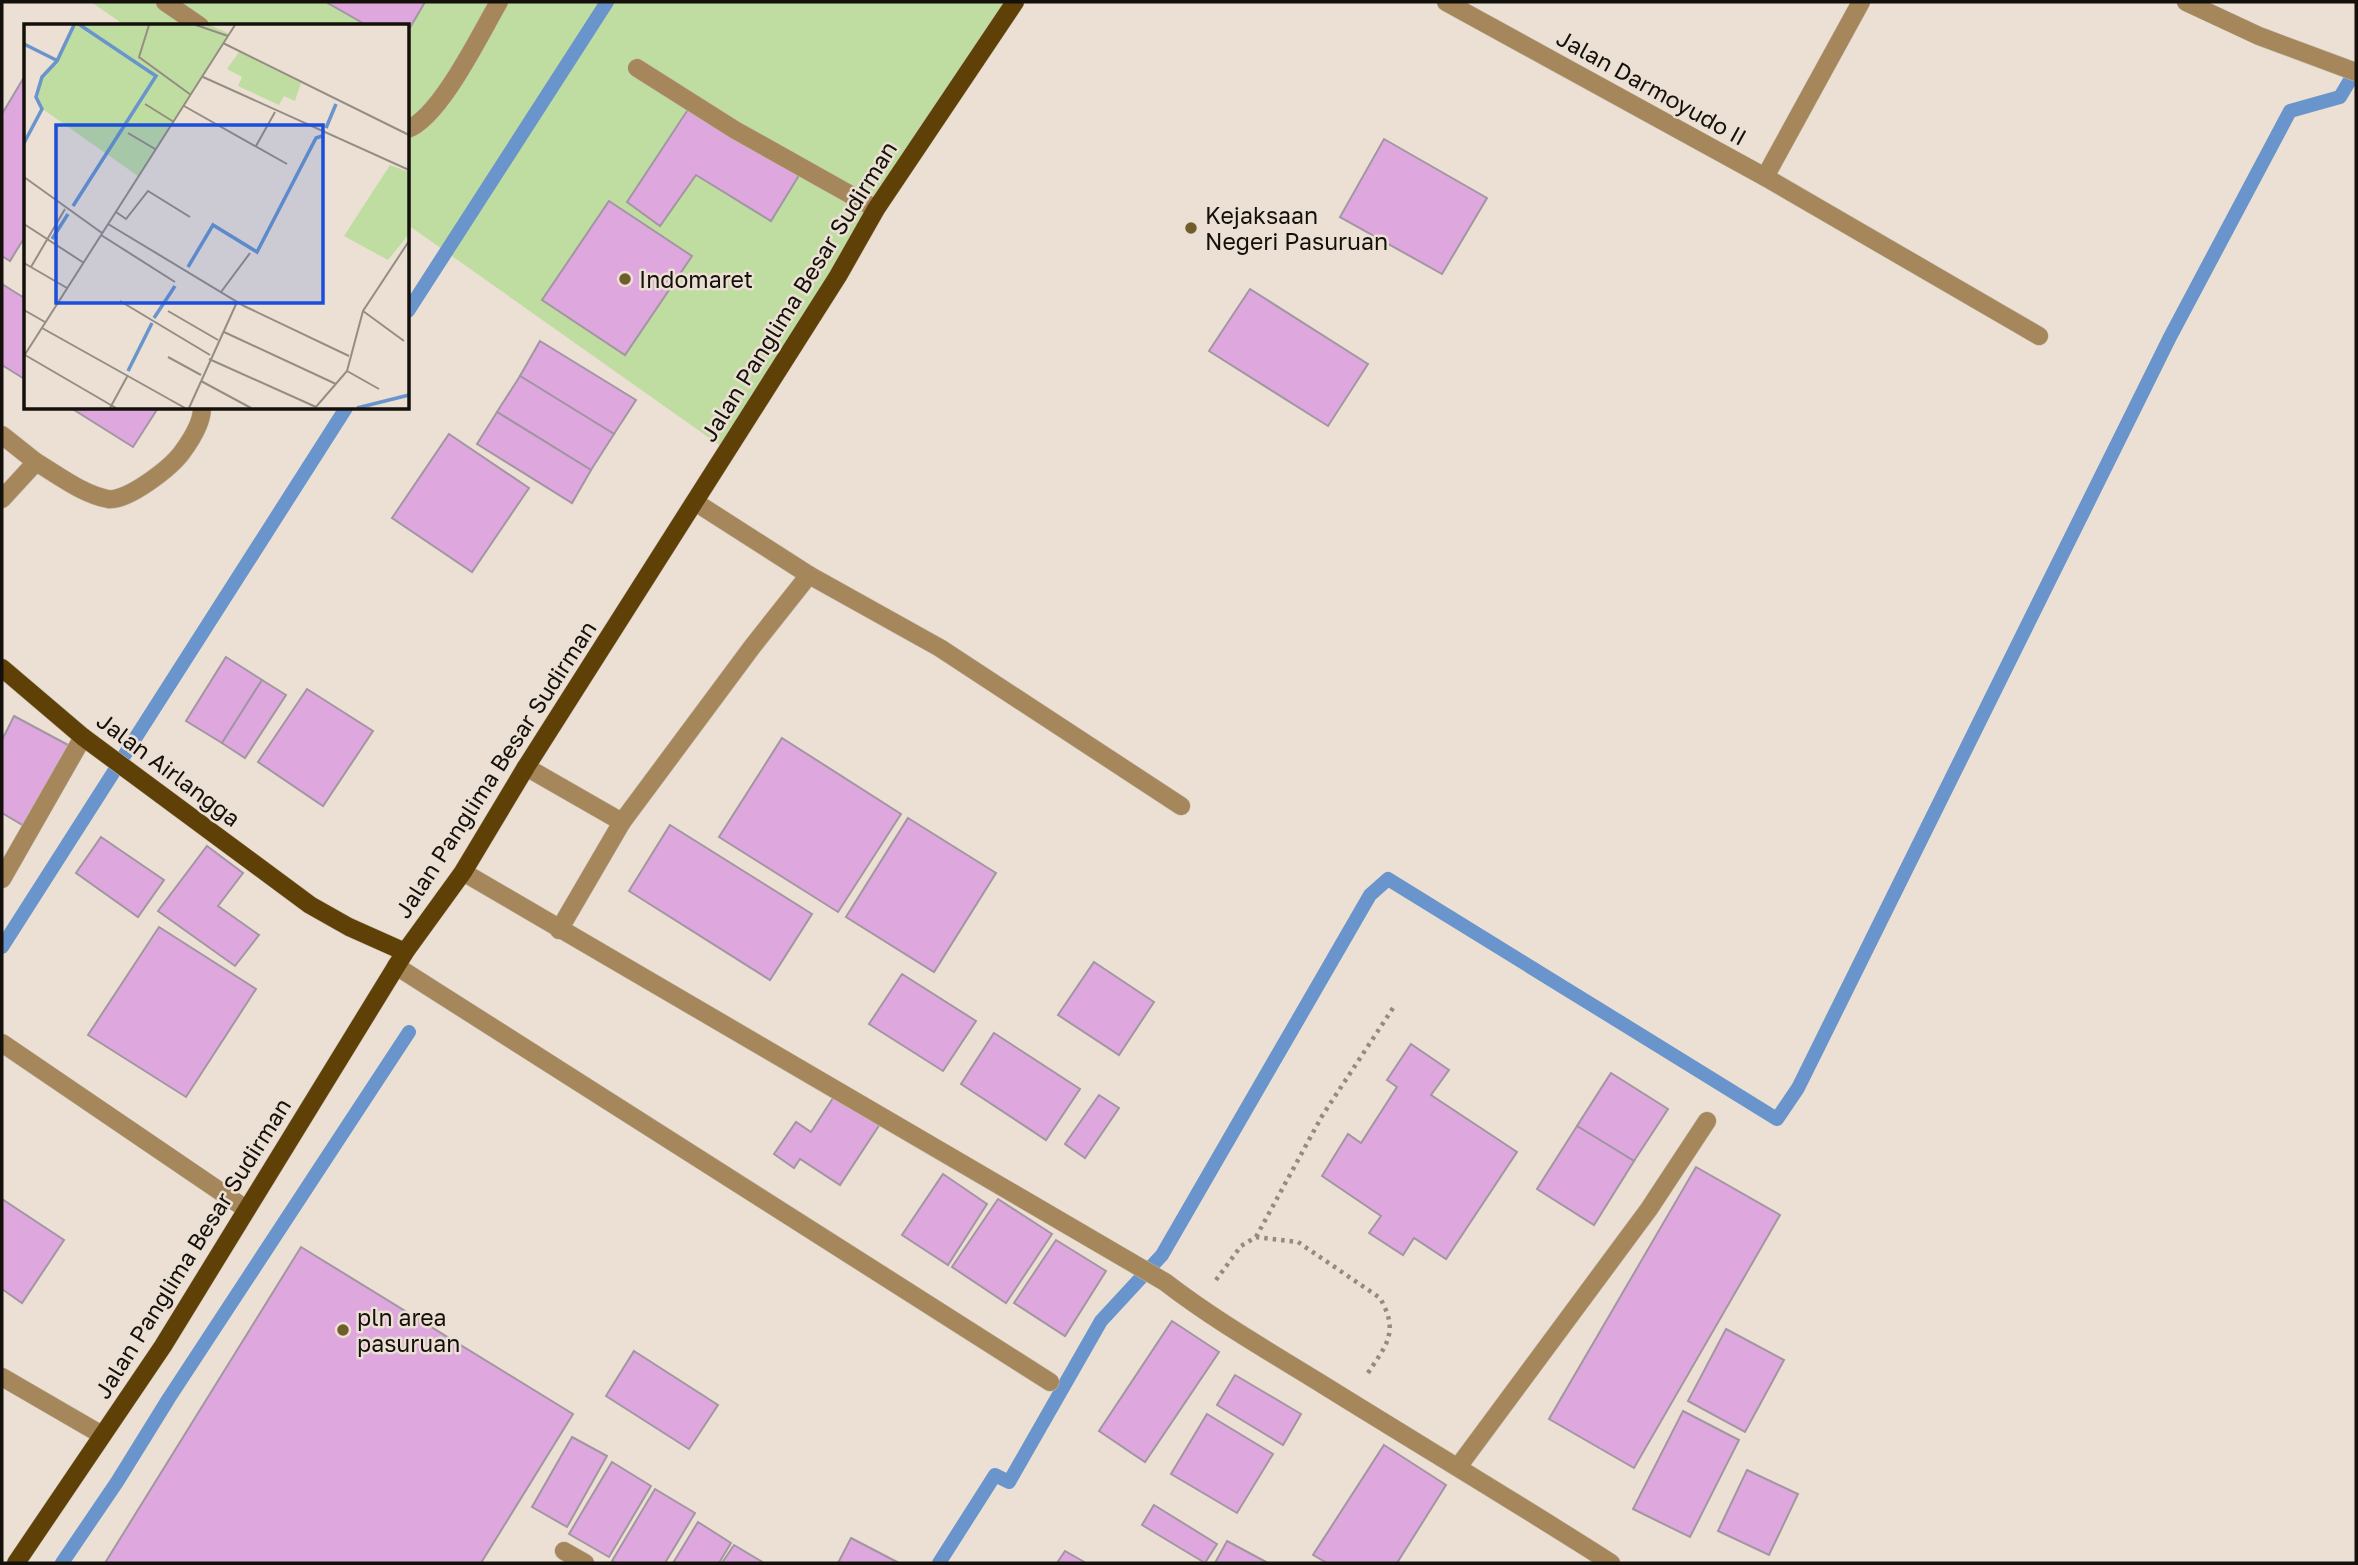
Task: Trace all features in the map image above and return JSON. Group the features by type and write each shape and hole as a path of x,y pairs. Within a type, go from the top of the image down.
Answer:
{"main road":[{"name":"Jalan Panglima Besar Sudirman","path":"16,1563 163,1346 344,1055 400,959 463,872 526,767 838,276 876,209 1015,2"},
{"name":"Jalan Airlangga","path":"2,668 83,737 310,905 400,959"}],"street":[{"path":"165,2 197,24"},
{"path":"410,128 416,126 440,100 499,2"},
{"name":"Jalan Darmoyudo II","path":"1446,2 1765,177 2039,336"},
{"path":"1765,177 1861,2"},
{"path":"2186,2 2259,36 2356,72"},
{"path":"637,68 735,130 876,209"},
{"path":"2,435 36,462 88,492 111,499 141,488 182,454 202,416 202,410"},
{"path":"2,499 36,462"},
{"path":"695,502 808,575 940,648 1181,806"},
{"path":"559,930 622,822 808,575"},
{"path":"2,879 83,737"},
{"path":"526,767 622,822"},
{"path":"463,872 1165,1282 1198,1307 1458,1467 1603,1561"},
{"path":"400,959 1050,1382"},
{"path":"2,1043 246,1209"},
{"path":"1458,1467 1649,1209 1707,1121"},
{"path":"2,1377 102,1435"},
{"path":"564,1551 585,1563"}],"path":[{"path":"1198,1307 1241,1245 1256,1237 1322,1116 1395,1005"},
{"path":"1256,1237 1298,1242 1380,1298 1392,1326 1383,1349 1349,1402"}],"green space":[{"path":"91,2 1012,2 725,449 410,226 410,24 123,24"}],"building":[{"path":"326,2 425,2 410,28 410,24 364,24"},
{"path":"23,79 24,238 10,261 2,256 2,114"},
{"path":"691,105 801,172 771,221 696,175 660,226 627,202"},
{"path":"1384,139 1487,198 1442,274 1340,217"},
{"path":"609,201 692,256 625,355 542,300"},
{"path":"2,284 24,298 24,379 2,365"},
{"path":"1250,289 1368,364 1328,426 1209,351"},
{"path":"540,341 636,400 614,434 520,376"},
{"path":"520,376 614,434 591,470 497,412"},
{"path":"74,410 157,410 133,447"},
{"path":"497,412 591,470 572,503 477,444"},
{"path":"449,434 529,488 472,572 392,518"},
{"path":"226,657 262,680 222,743 186,721"},
{"path":"262,680 286,695 245,758 222,743"},
{"path":"307,689 373,731 323,806 258,762"},
{"path":"14,716 70,746 26,827 2,813 2,740"},
{"path":"782,738 901,814 838,912 719,837"},
{"path":"908,818 996,873 934,972 846,917"},
{"path":"670,825 812,914 770,980 629,891"},
{"path":"101,837 164,880 138,917 76,873"},
{"path":"207,846 243,873 218,906 259,935 235,966 158,911"},
{"path":"159,927 256,989 186,1097 88,1035"},
{"path":"1094,962 1154,1002 1119,1055 1058,1015"},
{"path":"902,974 976,1021 943,1071 869,1024"},
{"path":"994,1033 1080,1089 1046,1140 961,1084"},
{"path":"1411,1044 1449,1070 1431,1095 1517,1152 1446,1259 1414,1238 1403,1255 1369,1233 1381,1216 1322,1176 1348,1134 1361,1143 1397,1087 1387,1080"},
{"path":"1611,1073 1668,1109 1634,1161 1577,1126"},
{"path":"837,1092 882,1121 840,1185 800,1159 794,1168 774,1154 796,1122 811,1132"},
{"path":"1099,1095 1119,1108 1085,1158 1065,1144"},
{"path":"1577,1126 1634,1161 1594,1225 1537,1189"},
{"path":"1696,1167 1780,1215 1634,1468 1549,1419"},
{"path":"943,1174 987,1204 948,1265 902,1235"},
{"path":"2,1199 64,1240 22,1303 2,1289"},
{"path":"998,1199 1052,1234 1006,1303 952,1267"},
{"path":"1056,1240 1106,1271 1065,1336 1014,1303"},
{"name":"pln area pasuruan","path":"301,1247 573,1414 481,1563 105,1563"},
{"path":"1172,1321 1219,1352 1145,1462 1099,1431"},
{"path":"1726,1329 1784,1360 1745,1432 1688,1401"},
{"path":"634,1351 718,1405 689,1449 606,1396"},
{"path":"1235,1375 1301,1414 1283,1445 1217,1405"},
{"path":"1683,1411 1739,1440 1690,1537 1633,1509"},
{"path":"1207,1414 1273,1454 1237,1513 1171,1474"},
{"path":"572,1437 607,1456 567,1527 532,1507"},
{"path":"1384,1445 1446,1485 1397,1563 1327,1563 1313,1555"},
{"path":"612,1462 651,1486 609,1557 569,1534"},
{"path":"1747,1470 1798,1494 1769,1555 1718,1531"},
{"path":"655,1489 695,1513 665,1563 612,1561"},
{"path":"1154,1505 1217,1544 1205,1563 1142,1525"},
{"path":"698,1522 731,1543 719,1563 673,1563"},
{"path":"851,1538 899,1563 838,1563"},
{"path":"1227,1541 1268,1563 1215,1563"},
{"path":"734,1545 764,1563 722,1563"},
{"path":"1065,1551 1086,1563 1057,1563"}],"waterway":[{"path":"410,308 607,2"},
{"path":"939,1563 995,1475 1009,1482 1101,1321 1162,1255 1370,895 1388,879 1777,1119 1798,1088 2170,337 2290,111 2340,97 2356,70"},
{"path":"2,947 345,410"},
{"path":"62,1563 409,1032"}],"place":[{"name":"Kejaksaan Negeri Pasuruan","path":"1191,228"},
{"name":"Indomaret","path":"625,279"},
{"name":"pln area pasuruan","path":"343,1330"}]}
